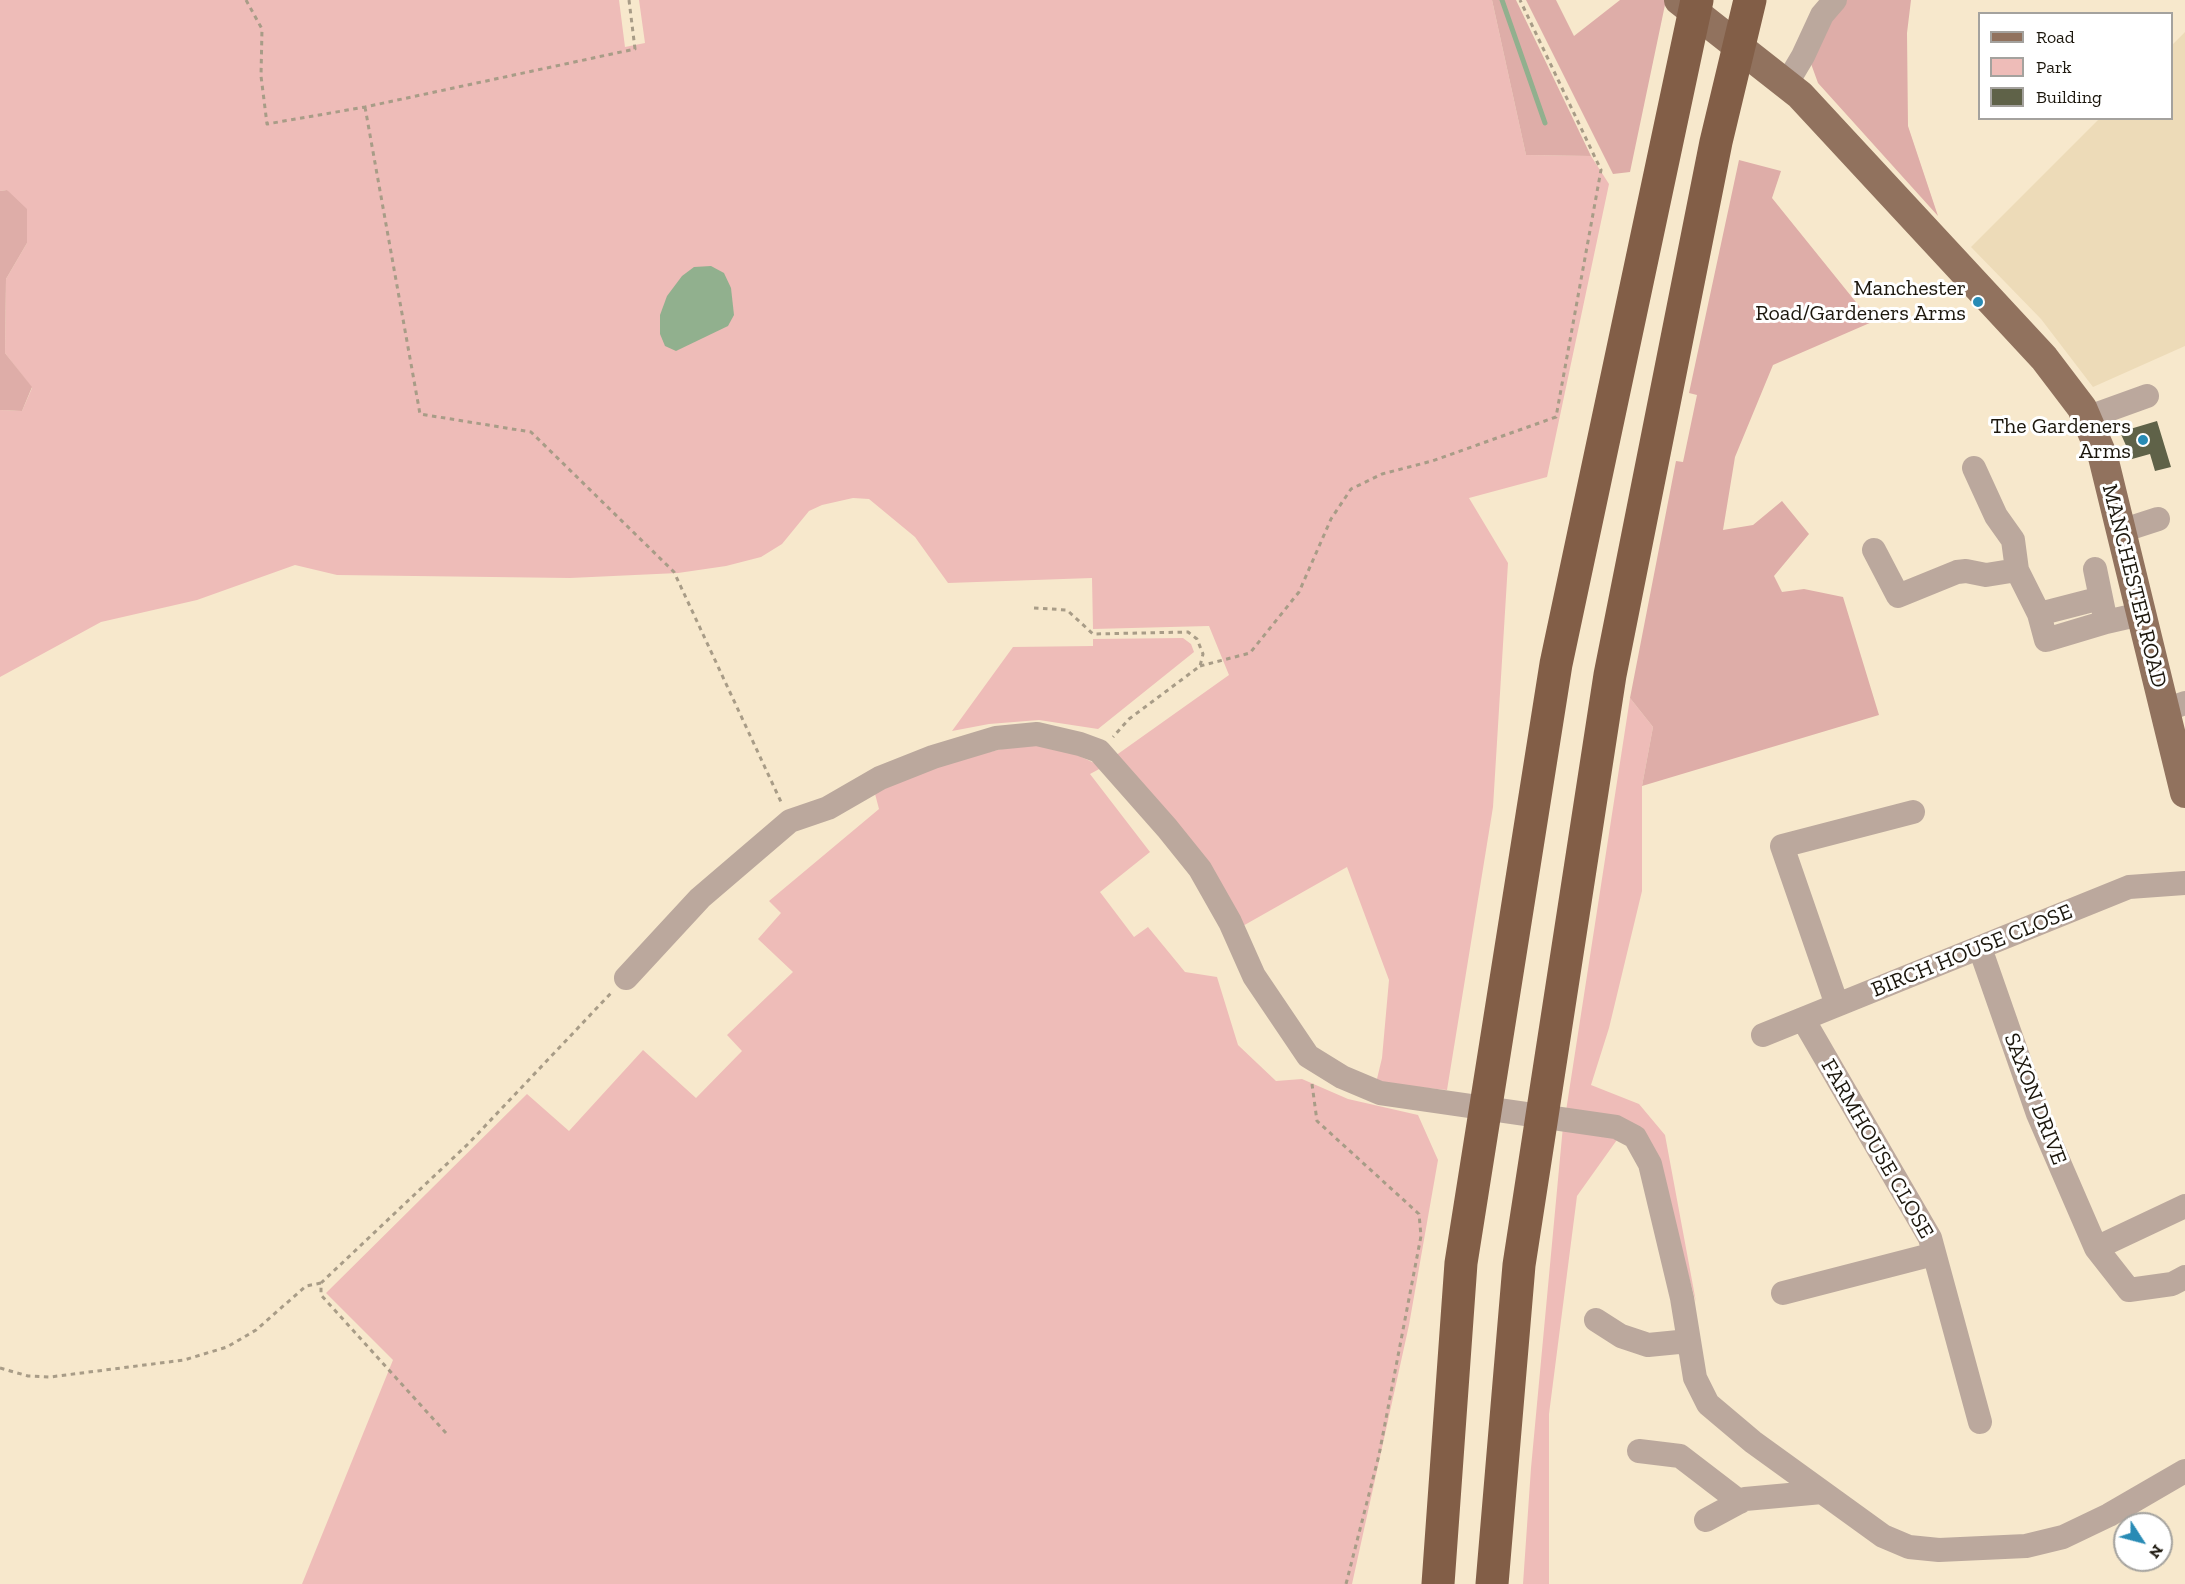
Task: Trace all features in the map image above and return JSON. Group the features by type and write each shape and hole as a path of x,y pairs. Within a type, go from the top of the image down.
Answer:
{"highway":[{"path":"1437,1576 1461,1263 1556,664 1697,0"},
{"path":"1492,1584 1519,1265 1610,675 1716,142 1749,0"}],"main road":[{"name":"MANCHESTER ROAD","path":"1679,0 1787,83 1823,119 2043,358 2082,408 2103,458 2141,614 2175,706 2185,794"}],"street":[{"path":"1787,83 1803,56 1822,15 1835,0"},
{"path":"2086,418 2147,396"},
{"path":"1974,468 1995,516 2013,540 2016,570 2039,615 2046,640 2141,614"},
{"path":"2121,531 2158,519"},
{"path":"1874,550 1898,596 1957,572 1966,571 1986,575 2016,570"},
{"path":"2095,569 2106,622"},
{"path":"2039,615 2101,598"},
{"path":"626,978 700,898 790,820 828,808 879,778 933,757 996,738 1037,734 1080,744 1099,751 1200,869 1230,922 1254,975 1308,1056 1342,1077 1380,1094 1616,1126 1635,1137 1650,1164 1682,1298 1695,1378 1708,1404 1753,1442 1883,1536 1909,1547 1939,1551 2026,1546 2063,1537 2109,1515 2185,1471"},
{"path":"1837,1005 1782,846 1913,812"},
{"name":"BIRCH HOUSE CLOSE","path":"1763,1035 2129,887 2185,883"},
{"name":"SAXON DRIVE","path":"1980,948 2038,1114 2096,1248 2129,1290 2172,1284 2185,1277"},
{"name":"FARMHOUSE CLOSE","path":"1803,1019 1930,1238 1980,1422"},
{"path":"2096,1248 2185,1206"},
{"path":"1783,1293 1934,1254"},
{"path":"1596,1320 1621,1336 1648,1345 1689,1341"},
{"path":"1639,1451 1680,1456 1740,1502"},
{"path":"1706,1520 1740,1502 1822,1492"}],"path":[{"path":"246,0 262,29 261,76 267,124 365,107 635,49 629,0"},
{"path":"1099,751 1129,719 1200,666 1250,653 1299,592 1331,519 1351,489 1382,474 1432,461 1556,417 1601,170 1520,0"},
{"path":"365,107 420,414 531,432 674,572 790,820"},
{"path":"1034,608 1067,610 1093,634 1188,632 1197,639 1203,654 1200,666"},
{"path":"0,1368 28,1376 50,1377 184,1360 226,1347 256,1330 306,1286 321,1283 468,1144 626,978"},
{"path":"1308,1056 1317,1121 1419,1214 1421,1236 1379,1455 1346,1584"},
{"path":"321,1283 321,1295 446,1433"}],"shaded area":[{"path":"1492,0 1516,0 1591,156 1526,155"},
{"path":"1526,0 1556,0 1574,36 1620,0 1666,0 1630,172 1613,174"},
{"path":"1840,0 1911,0 1907,33 1908,126 1938,216 1818,83 1810,61"},
{"path":"2185,32 2185,346 2093,387 2041,319 1971,247 2098,120 2173,120 2173,44"},
{"path":"1739,160 1781,171 1772,198 1872,322 1773,365 1735,457 1723,530 1753,525 1782,501 1809,534 1774,576 1782,592 1804,589 1843,597 1879,715 1642,786 1653,727 1630,698 1676,461 1683,462 1697,395 1689,393"},
{"path":"7,190 27,209 27,243 6,279 5,353 32,387 22,411 0,410 0,191"},
{"path":"711,266 724,273 731,288 734,315 728,326 676,351 665,346 660,334 660,315 667,296 682,276 694,267"}],"green space":[{"path":"0,0 619,0 625,47 645,43 639,0 1492,0 1526,155 1591,156 1609,184 1547,477 1469,498 1508,563 1493,807 1447,1090 1376,1083 1382,1058 1389,980 1347,867 1241,927 1115,756 1229,675 1209,626 1093,629 1092,578 948,583 915,537 869,499 853,498 822,505 809,511 782,544 761,557 726,566 678,573 570,578 337,575 295,565 197,600 101,622 0,677 0,410 22,411 32,388 5,353 6,279 27,243 7,190 0,191"},
{"path":"1183,638 1191,644 1194,652 1098,729 1039,720 989,724 952,731 1013,647 1093,646 1093,639"},
{"path":"1630,698 1653,727 1642,786 1642,891 1609,1028 1591,1085 1639,1104 1665,1135 1696,1302 1652,1149 1566,1111"},
{"path":"1027,743 1075,754 1103,767 1090,774 1150,852 1100,892 1134,937 1148,927 1185,972 1217,977 1238,1045 1276,1081 1302,1079 1348,1099 1418,1115 1438,1160 1409,1325 1352,1584 302,1584 393,1360 326,1293 527,1094 569,1131 643,1050 696,1098 742,1051 727,1035 793,972 758,939 781,913 769,901 879,809 874,790 964,758"},
{"path":"1563,1126 1619,1137 1577,1196 1549,1414 1549,1584 1523,1584 1531,1468"}],"building":[{"name":"The Gardeners Arms","path":"2157,421 2171,467 2155,471 2150,454 2132,459 2120,432"}],"waterway":[{"path":"1502,0 1545,123"}],"place":[{"name":"Manchester Road/Gardeners Arms","path":"1978,302"},
{"name":"The Gardeners Arms","path":"2143,440"}]}
